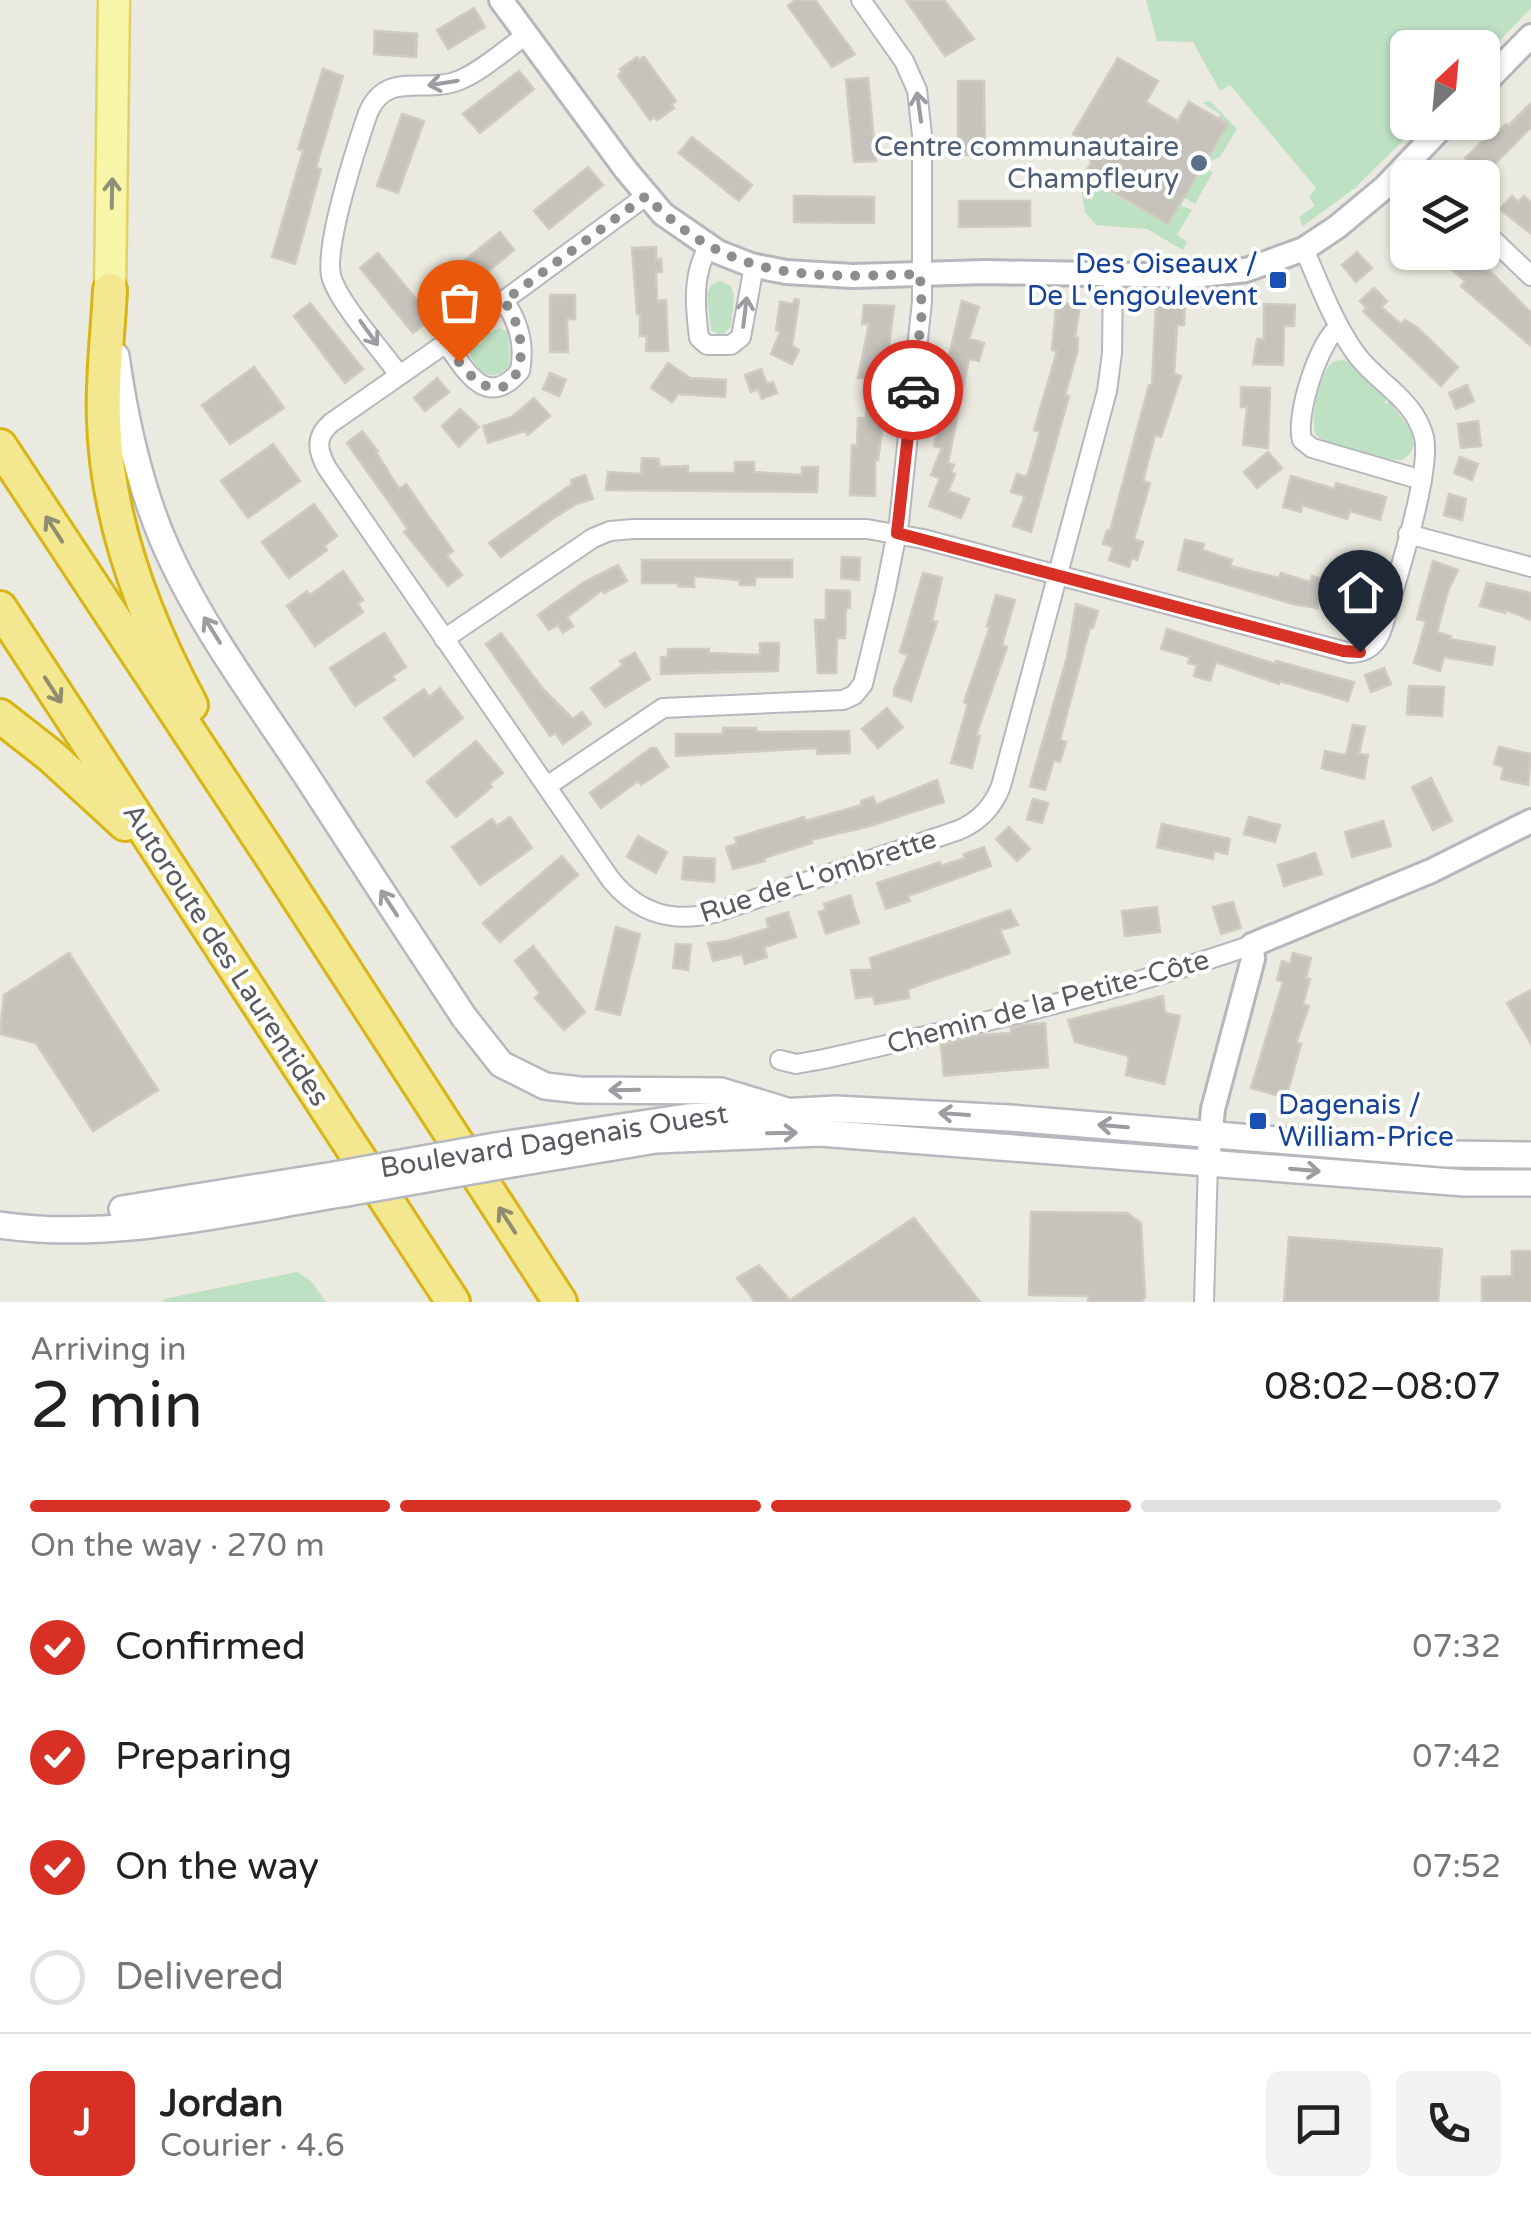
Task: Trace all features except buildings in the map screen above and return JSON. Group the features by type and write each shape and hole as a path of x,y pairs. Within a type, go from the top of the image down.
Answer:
{"highway":[{"path":"110,290 104,418 111,486 124,546 173,670 274,859"},
{"path":"0,446 274,859 560,1302"},
{"name":"Autoroute des Laurentides","path":"0,608 453,1302"},
{"path":"0,716 161,856"}],"main road":[{"path":"114,0 110,290 114,349 130,441 156,523 183,581 481,1042 511,1072 545,1086 580,1090 721,1091 788,1111"},
{"name":"Boulevard Dagenais Ouest","path":"0,1223 38,1231 139,1224 540,1148 658,1120 788,1111 911,1112 1447,1154 1531,1156"},
{"name":"Boulevard Dagenais Ouest","path":"540,1148 789,1132 898,1137 1465,1183 1531,1184"}],"street":[{"path":"502,0 646,196 680,229 708,247 754,266 814,274 1225,274 1257,268 1304,249 1350,217 1390,180"},
{"path":"547,786 663,708 836,701 851,698 866,678 897,533 922,312 922,135 917,90 904,61 861,0"},
{"path":"399,375 338,292 330,272 334,233 368,114 377,97 390,88 455,82 526,36"},
{"path":"1500,70 1528,45"},
{"path":"1411,160 1430,140"},
{"name":"Rue de L'ombrette","path":"646,196 326,427 319,437 318,449 327,468 444,639 625,896 653,913 676,918 714,912 966,827 983,815 998,792 1107,391 1112,353 1113,274"},
{"path":"1500,246 1531,276"},
{"path":"708,247 696,286 699,338 707,345 731,345 741,337 754,266"},
{"path":"444,639 581,545 610,531 847,529 897,533 1355,653 1369,649 1381,635 1422,480 1425,445 1416,416 1359,358 1339,327 1304,249"},
{"path":"446,343 477,383 490,388 508,383 520,372 522,356 519,326 504,301"},
{"path":"1339,327 1322,346 1299,427 1302,440 1312,448 1422,480"},
{"path":"1408,534 1531,568"},
{"name":"Chemin de la Petite-Côte","path":"780,1060 796,1064 814,1061 1130,985 1252,946 1420,876 1531,821"},
{"path":"1204,1302 1210,1134 1253,959 1252,946"}],"green space":[{"path":"1146,0 1531,0 1531,8 1500,40 1500,30 1390,30 1390,140 1404,140 1355,188 1303,226 1299,217 1315,206 1309,197 1316,188 1230,85 1220,91 1193,42 1157,41"},
{"path":"1210,101 1237,129 1220,157 1209,162 1228,124 1203,103"},
{"path":"1203,167 1213,172 1195,204 1183,197 1187,173 1197,178"},
{"path":"1079,175 1167,224 1179,205 1192,210 1177,234 1187,242 1183,250 1147,229 1096,225 1085,212"},
{"path":"720,281 730,285 734,295 731,327 721,336 711,330 707,294 711,285"},
{"path":"500,328 508,332 510,365 491,375 480,370 469,351 476,341 479,345 483,341 481,337"},
{"path":"1343,360 1353,364 1386,398 1385,405 1389,401 1411,430 1414,445 1402,460 1357,452 1317,436 1314,412 1322,380 1331,364"},
{"path":"297,1272 311,1281 326,1302 163,1302 164,1299"}],"way so far":[{"path":"459,362 473,380 486,387 504,385 517,376 522,356 519,326 504,301 646,196 698,241 752,265 814,274 920,274 922,312 913,390"}],"place":[{"name":"Centre communautaire Champfleury","path":"1199,163"},
{"name":"Des Oiseaux / De L'engoulevent","path":"1278,280"},
{"name":"Dagenais / William-Price","path":"1258,1121"}],"route":[{"path":"913,390 897,533 1350,653 1360,652"}]}
